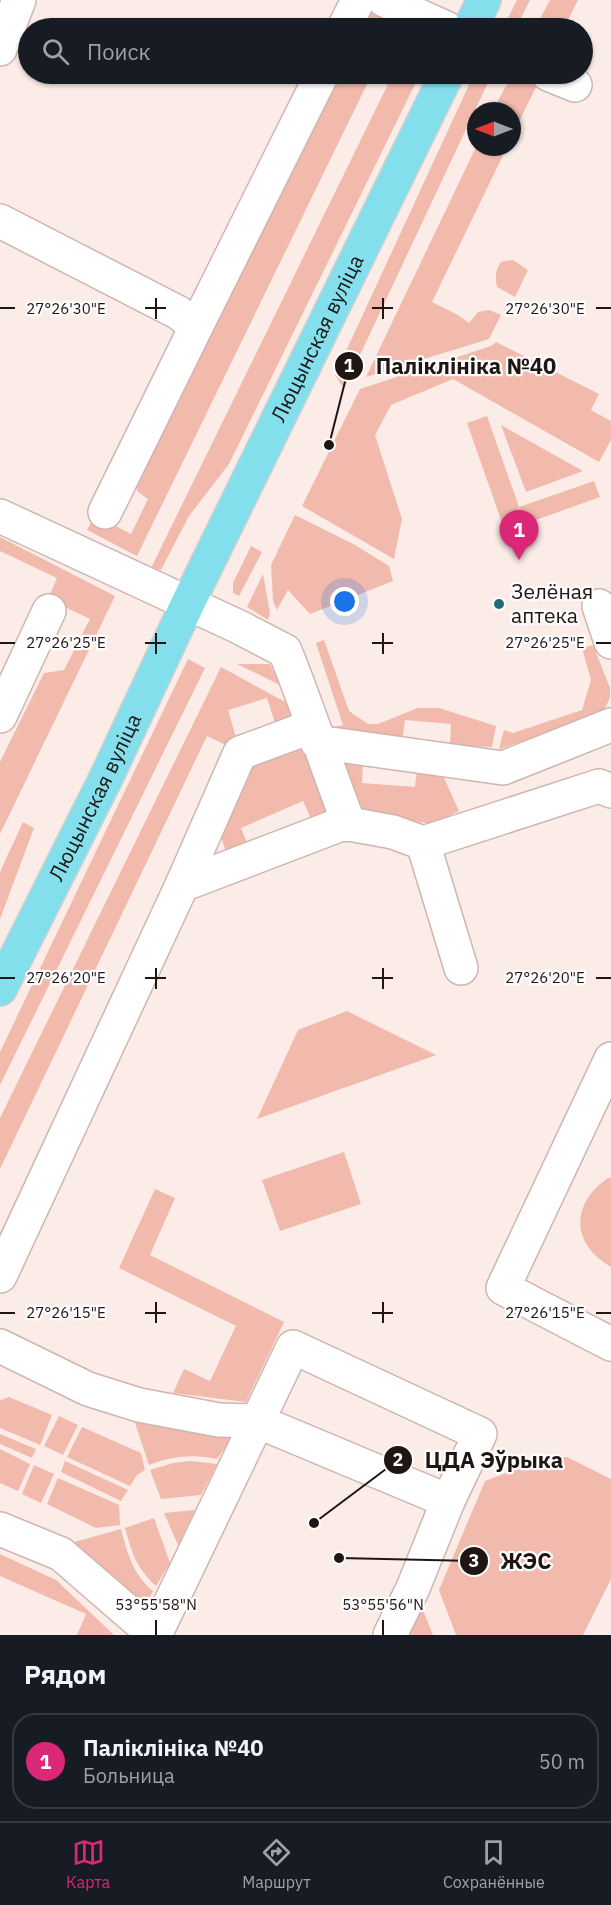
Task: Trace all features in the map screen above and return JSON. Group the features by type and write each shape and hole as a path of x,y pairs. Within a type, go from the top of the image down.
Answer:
{"main road":[{"path":"475,18 484,0"},
{"name":"Люцынская вуліца","path":"0,989 105,780 188,603 442,84"}],"street":[{"path":"0,50 19,0"},
{"path":"349,18 358,0"},
{"path":"384,0 424,18"},
{"path":"105,512 317,84"},
{"path":"0,221 179,313 196,327"},
{"path":"0,516 188,603 285,651 349,824"},
{"path":"599,606 611,642"},
{"path":"0,716 50,611"},
{"path":"0,1276 182,885 240,753 315,734 503,768 611,725"},
{"path":"182,885 339,825 349,824 393,832 423,843 598,786 611,791"},
{"path":"423,843 461,968"},
{"path":"611,1059 503,1288 611,1344"},
{"path":"0,1346 88,1389 139,1406 219,1420 257,1421 448,1501"},
{"path":"156,1635 292,1347 480,1434 448,1501 413,1588 390,1635"},
{"path":"0,1528 61,1554 143,1625 151,1635"}],"shaded area":[{"path":"371,0 408,0 399,18 362,18"},
{"path":"517,0 530,0 521,18 508,18"},
{"path":"550,0 578,0 569,18 540,18"},
{"path":"330,84 367,84 137,556 87,530 95,515 131,534 148,499 137,491 137,482"},
{"path":"388,84 415,84 229,464 189,516 161,570 151,568"},
{"path":"469,84 487,84 479,102 467,102 467,127 344,389 335,375"},
{"path":"508,84 537,85 521,118 521,102 498,102"},
{"path":"472,156 503,156 432,302 469,323 478,312 489,310 501,315 489,339 366,377"},
{"path":"513,260 528,270 515,297 497,287 496,280 501,262"},
{"path":"496,342 599,394 591,410 611,421 611,440 599,462 453,379 391,405 375,435 402,519 394,559 302,506 360,389 491,346"},
{"path":"487,416 519,507 594,481 600,497 505,531 467,423"},
{"path":"501,425 583,471 526,492"},
{"path":"295,515 355,545 389,566 393,581 310,614 288,590 277,610 273,601 271,565"},
{"path":"0,537 115,596 0,834 0,762 44,673 64,670 90,619 48,599 57,578 0,551"},
{"path":"251,546 262,552 239,596 233,593 233,583"},
{"path":"263,574 270,613 268,620 247,607"},
{"path":"324,640 349,711 368,724 378,724 418,708 439,708 496,726 492,747 450,745 451,724 405,720 402,742 327,729 343,725 316,643"},
{"path":"593,645 610,688 610,698 605,708 591,719 499,749 504,730 513,733 582,710 591,680 582,648"},
{"path":"188,659 205,668 0,1085 0,1052"},
{"path":"237,664 270,664 280,685"},
{"path":"221,667 289,704 290,715 277,729 267,698 228,710 237,741 230,747 207,736 0,1169 0,1118"},
{"path":"306,747 329,810 324,820 313,823 303,801 241,828 250,850 226,852 219,831 256,755"},
{"path":"343,760 363,762 362,783 415,787 417,768 440,769 459,811 432,824 364,813"},
{"path":"23,822 34,828 0,919 0,872"},
{"path":"347,1011 436,1055 257,1119 298,1030"},
{"path":"344,1152 361,1204 280,1231 262,1180"},
{"path":"608,1178 611,1178 611,1267 588,1247 582,1236 580,1224 587,1200"},
{"path":"155,1189 175,1198 150,1255 284,1322 246,1402 173,1393 184,1369 210,1381 236,1326 119,1268"},
{"path":"9,1397 52,1415 40,1445 0,1428 0,1400"},
{"path":"59,1416 78,1425 63,1455 44,1446"},
{"path":"134,1420 230,1435 229,1442 217,1459 183,1457 149,1465"},
{"path":"82,1427 141,1453 145,1470 137,1475 130,1486 67,1457"},
{"path":"0,1434 36,1449 32,1458 0,1444"},
{"path":"0,1449 30,1464 18,1491 0,1483"},
{"path":"567,1457 611,1479 611,1579 583,1635 456,1635 439,1590 485,1481 546,1458"},
{"path":"65,1461 128,1490 121,1501 61,1472"},
{"path":"190,1461 217,1464 201,1495 161,1499 150,1470"},
{"path":"34,1465 54,1474 41,1503 22,1494"},
{"path":"58,1478 119,1505 120,1525 96,1528 47,1504"},
{"path":"195,1510 178,1545 164,1513"},
{"path":"154,1518 170,1563 156,1586 136,1560 125,1528"},
{"path":"121,1529 128,1555 140,1578 153,1591 140,1616 71,1543"},
{"path":"0,1554 56,1580 114,1635 77,1635 86,1614 0,1576"},
{"path":"421,1605 433,1635 406,1635"}],"place":[{"name":"Паліклініка №40","path":"329,445"},
{"name":"Паліклініка №40","path":"519,560"},
{"name":"Зелёная аптека","path":"499,604"},
{"name":"ЦДА Эўрыка","path":"314,1523"},
{"name":"ЖЭС","path":"339,1558"}]}
